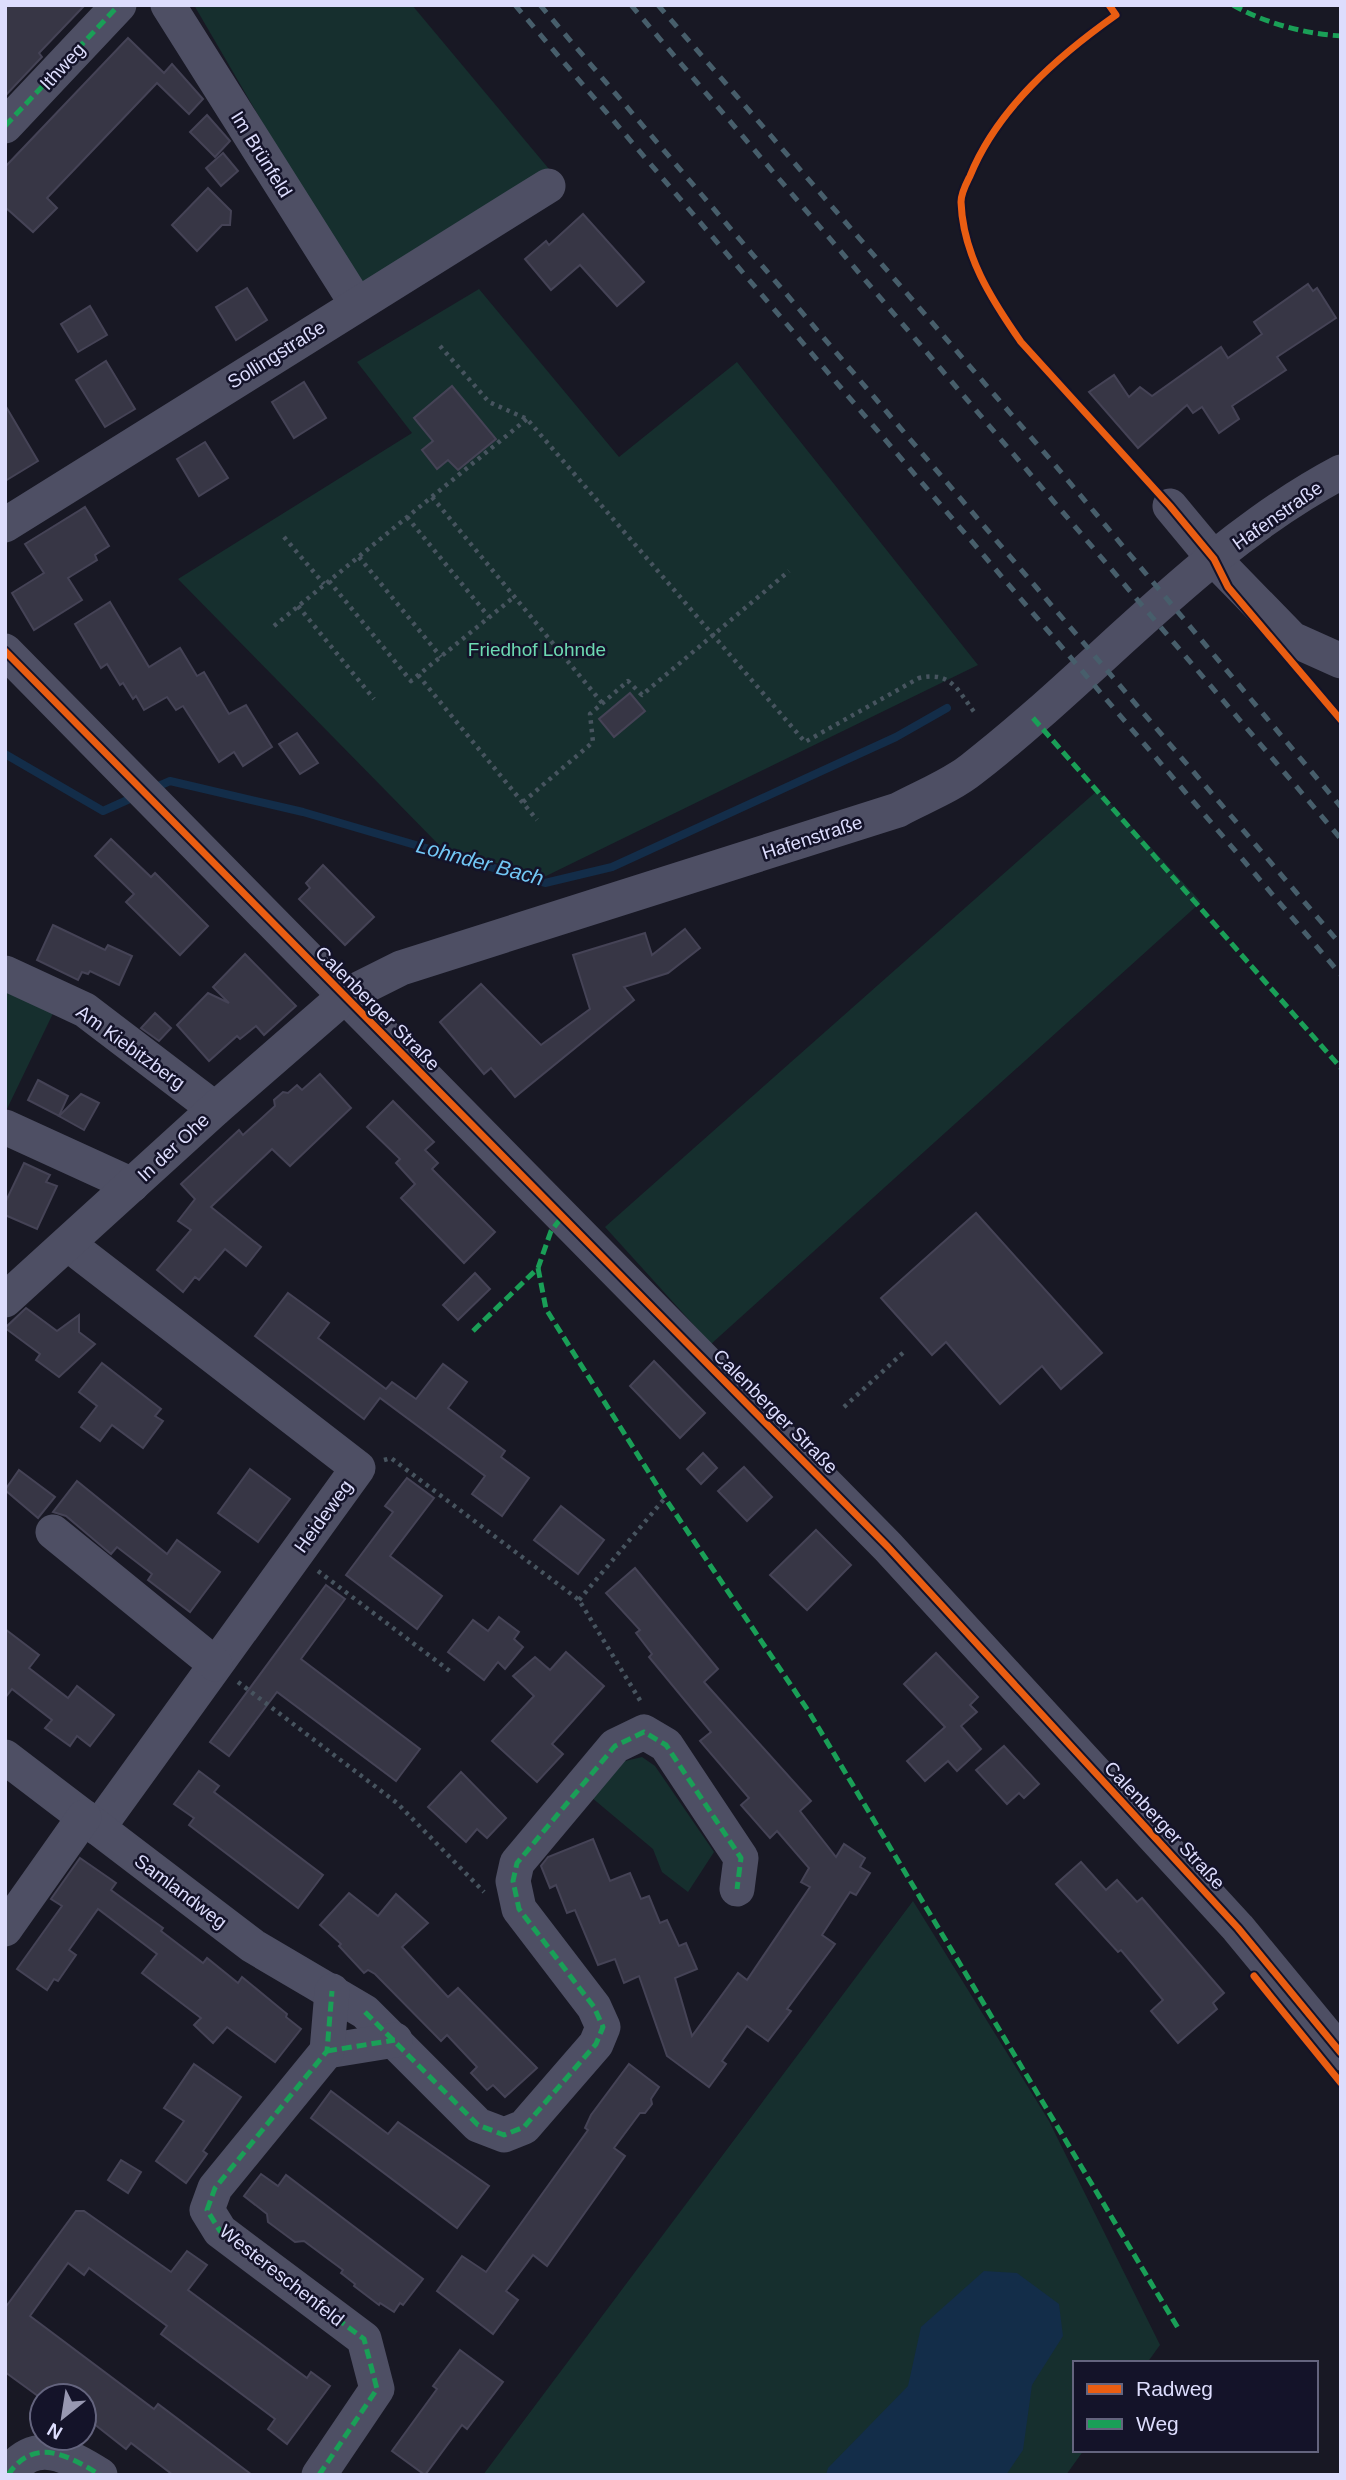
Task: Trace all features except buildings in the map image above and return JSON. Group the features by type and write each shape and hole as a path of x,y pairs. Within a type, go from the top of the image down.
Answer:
{"street":[{"name":"Ithweg","path":"5,126 119,5"},
{"name":"Im Brünfeld","path":"168,5 356,303"},
{"name":"Sollingstraße","path":"5,525 356,303 548,186"},
{"name":"Hafenstraße","path":"345,996 401,968 898,810 970,771 1214,559 1296,498 1341,472"},
{"name":"Hafenstraße","path":"1170,506 1214,559"},
{"path":"1214,559 1292,639 1341,661"},
{"name":"Calenberger Straße","path":"5,650 888,1547 1238,1928 1341,2053"},
{"name":"Am Kiebitzberg","path":"5,973 85,1010 215,1109"},
{"name":"In der Ohe","path":"5,1300 215,1109 345,996"},
{"path":"5,1126 132,1185"},
{"name":"Heideweg","path":"5,1929 215,1664 358,1468 68,1244"},
{"path":"53,1532 215,1664"},
{"path":"332,1991 327,2051 396,2040 478,2125 504,2135 524,2127 596,2044 603,2027 594,2007 519,1909 513,1881 517,1863 615,1746 643,1732 666,1745 741,1858 737,1889"},
{"name":"Samlandweg","path":"5,1757 253,1946 365,2012 396,2040"},
{"name":"Westereschenfeld","path":"319,2475 377,2389 364,2339 220,2231 207,2210 215,2188 327,2051"},
{"path":"8,2475 16,2462 40,2451 69,2455 100,2475"}],"path":[{"path":"440,346 489,402 527,419 805,742 919,678 936,675 949,681 975,713"},
{"path":"274,626 527,419"},
{"path":"432,497 603,704"},
{"path":"407,517 489,617"},
{"path":"284,537 411,681 514,597"},
{"path":"359,556 441,657"},
{"path":"523,802 593,742 590,714 628,681 642,695 789,571"},
{"path":"298,606 374,699"},
{"path":"418,675 537,820"},
{"path":"844,1407 906,1350"},
{"path":"358,1468 391,1458 579,1600 647,1712 643,1732"},
{"path":"579,1600 665,1498"},
{"path":"296,1554 451,1672"},
{"path":"215,1664 397,1803 488,1897 519,1909"}],"green space":[{"path":"194,5 412,5 554,175 360,290"},
{"name":"Friedhof Lohnde","path":"479,289 619,457 737,362 978,665 544,877 441,847 178,579 412,433 357,362"},
{"path":"1098,790 1201,902 711,1344 605,1227"},
{"path":"5,979 58,1003 5,1113"},
{"path":"642,1757 655,1766 714,1852 688,1892 662,1872 653,1849 591,1797 621,1762"},
{"path":"913,1901 1049,2121 1160,2345 1148,2361 1073,2361 1073,2452 1083,2452 1066,2475 483,2475"}],"water":[{"path":"984,2271 1017,2273 1059,2304 1063,2336 1032,2385 1023,2450 1006,2475 826,2475 828,2468 908,2386 921,2327"}],"waterway":[{"name":"Lohnder Bach","path":"152,789 170,781 303,812 545,883 612,867 896,737 947,708"},
{"name":"Lohnder Bach","path":"5,754 103,811 134,797"}],"railway":[{"path":"515,5 1341,975"},
{"path":"540,5 1341,945"},
{"path":"631,5 1341,839"},
{"path":"658,5 1055,465 1341,807"}],"marked path":[{"path":"5,126 119,5"},
{"path":"1233,5 1286,26 1341,36"},
{"path":"1033,718 1341,1068"},
{"path":"473,1331 538,1268 551,1231 562,1217"},
{"path":"538,1268 546,1309 665,1498 809,1712 1178,2328"},
{"path":"365,2012 478,2125 504,2135 524,2127 596,2044 603,2027 594,2007 519,1909 513,1881 517,1863 615,1746 644,1732 666,1745 741,1858 737,1889"},
{"path":"319,2475 377,2389 364,2339 220,2231 207,2210 215,2188 327,2051 332,1991"},
{"path":"327,2051 395,2040"},
{"path":"8,2475 18,2463 40,2453 64,2456 100,2475"}],"cycle path":[{"path":"1109,5 1116,15 1051,66 996,128 965,185 961,199 967,240 989,293 1021,342 1170,506 1214,559 1228,587 1341,720"},
{"path":"5,651 888,1547 1238,1928 1341,2053"},
{"path":"1254,1976 1341,2083"}]}
